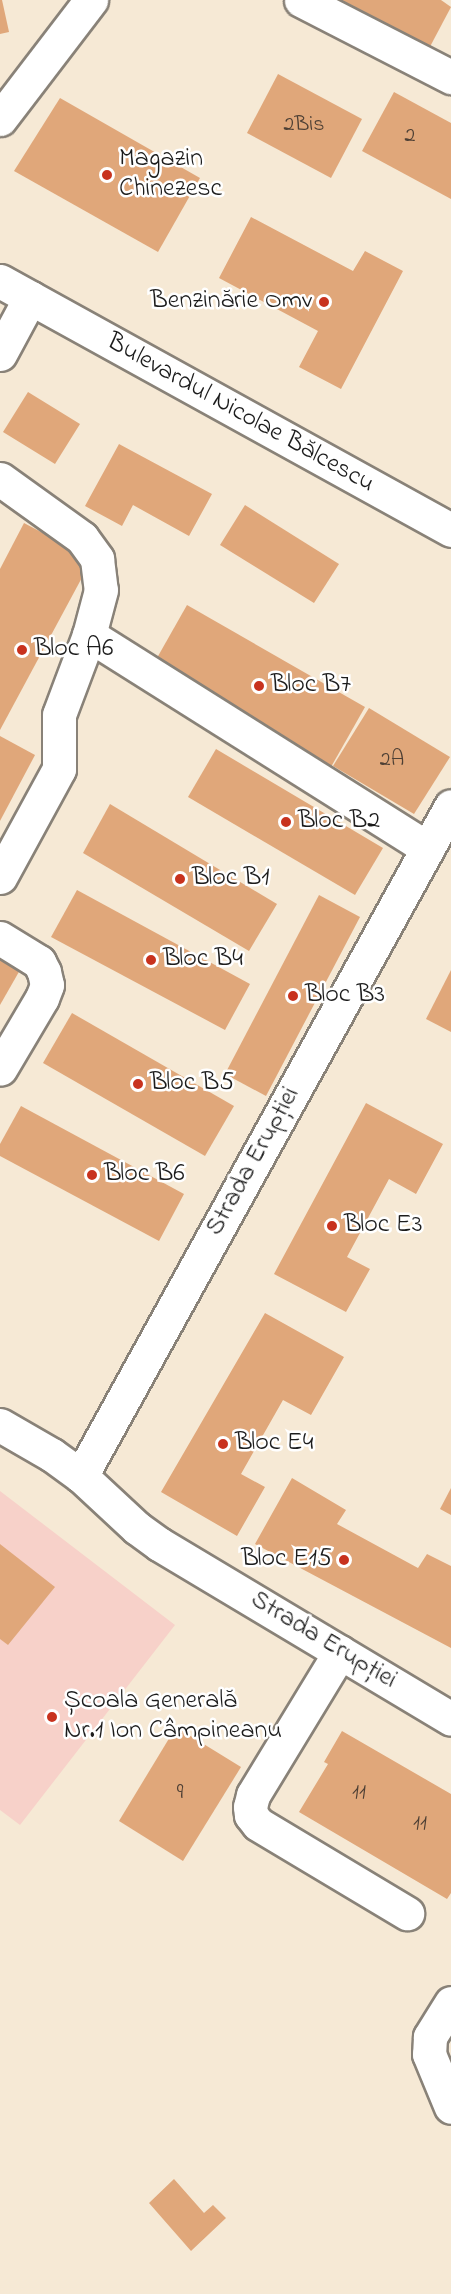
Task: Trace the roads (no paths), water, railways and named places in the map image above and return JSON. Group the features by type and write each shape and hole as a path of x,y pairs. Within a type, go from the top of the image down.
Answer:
{"street":[{"path":"0,118 91,0"},
{"path":"301,0 451,77"},
{"name":"Bulevardul Nicolae Bălcescu","path":"0,281 451,530"},
{"path":"0,354 30,298"},
{"path":"0,479 82,538 97,559 101,591 89,635 59,715 59,769 0,876"},
{"path":"89,635 427,848"},
{"name":"Strada Erupției","path":"81,1476 451,806"},
{"path":"0,938 39,962 44,972 46,986 42,998 0,1069"},
{"name":"Strada Erupției","path":"0,1425 52,1455 81,1476 137,1528 159,1544 451,1719"},
{"path":"340,1652 253,1795 251,1815 258,1824 407,1913"},
{"path":"451,2003 430,2037 429,2054 451,2107"}],"place":[{"name":"Magazin Chinezesc","path":"107,175"},
{"name":"Benzinărie Omv","path":"324,302"},
{"name":"Bloc A6","path":"22,650"},
{"name":"Bloc B7","path":"259,686"},
{"name":"Bloc B2","path":"286,822"},
{"name":"Bloc B1","path":"180,879"},
{"name":"Bloc B4","path":"151,960"},
{"name":"Bloc B3","path":"293,996"},
{"name":"Bloc B5","path":"138,1084"},
{"name":"Bloc B6","path":"92,1175"},
{"name":"Bloc E3","path":"332,1226"},
{"name":"Bloc E4","path":"223,1444"},
{"name":"Bloc E15","path":"344,1560"},
{"name":"Școala Generală Nr.1 Ion Câmpineanu","path":"52,1717"}]}
